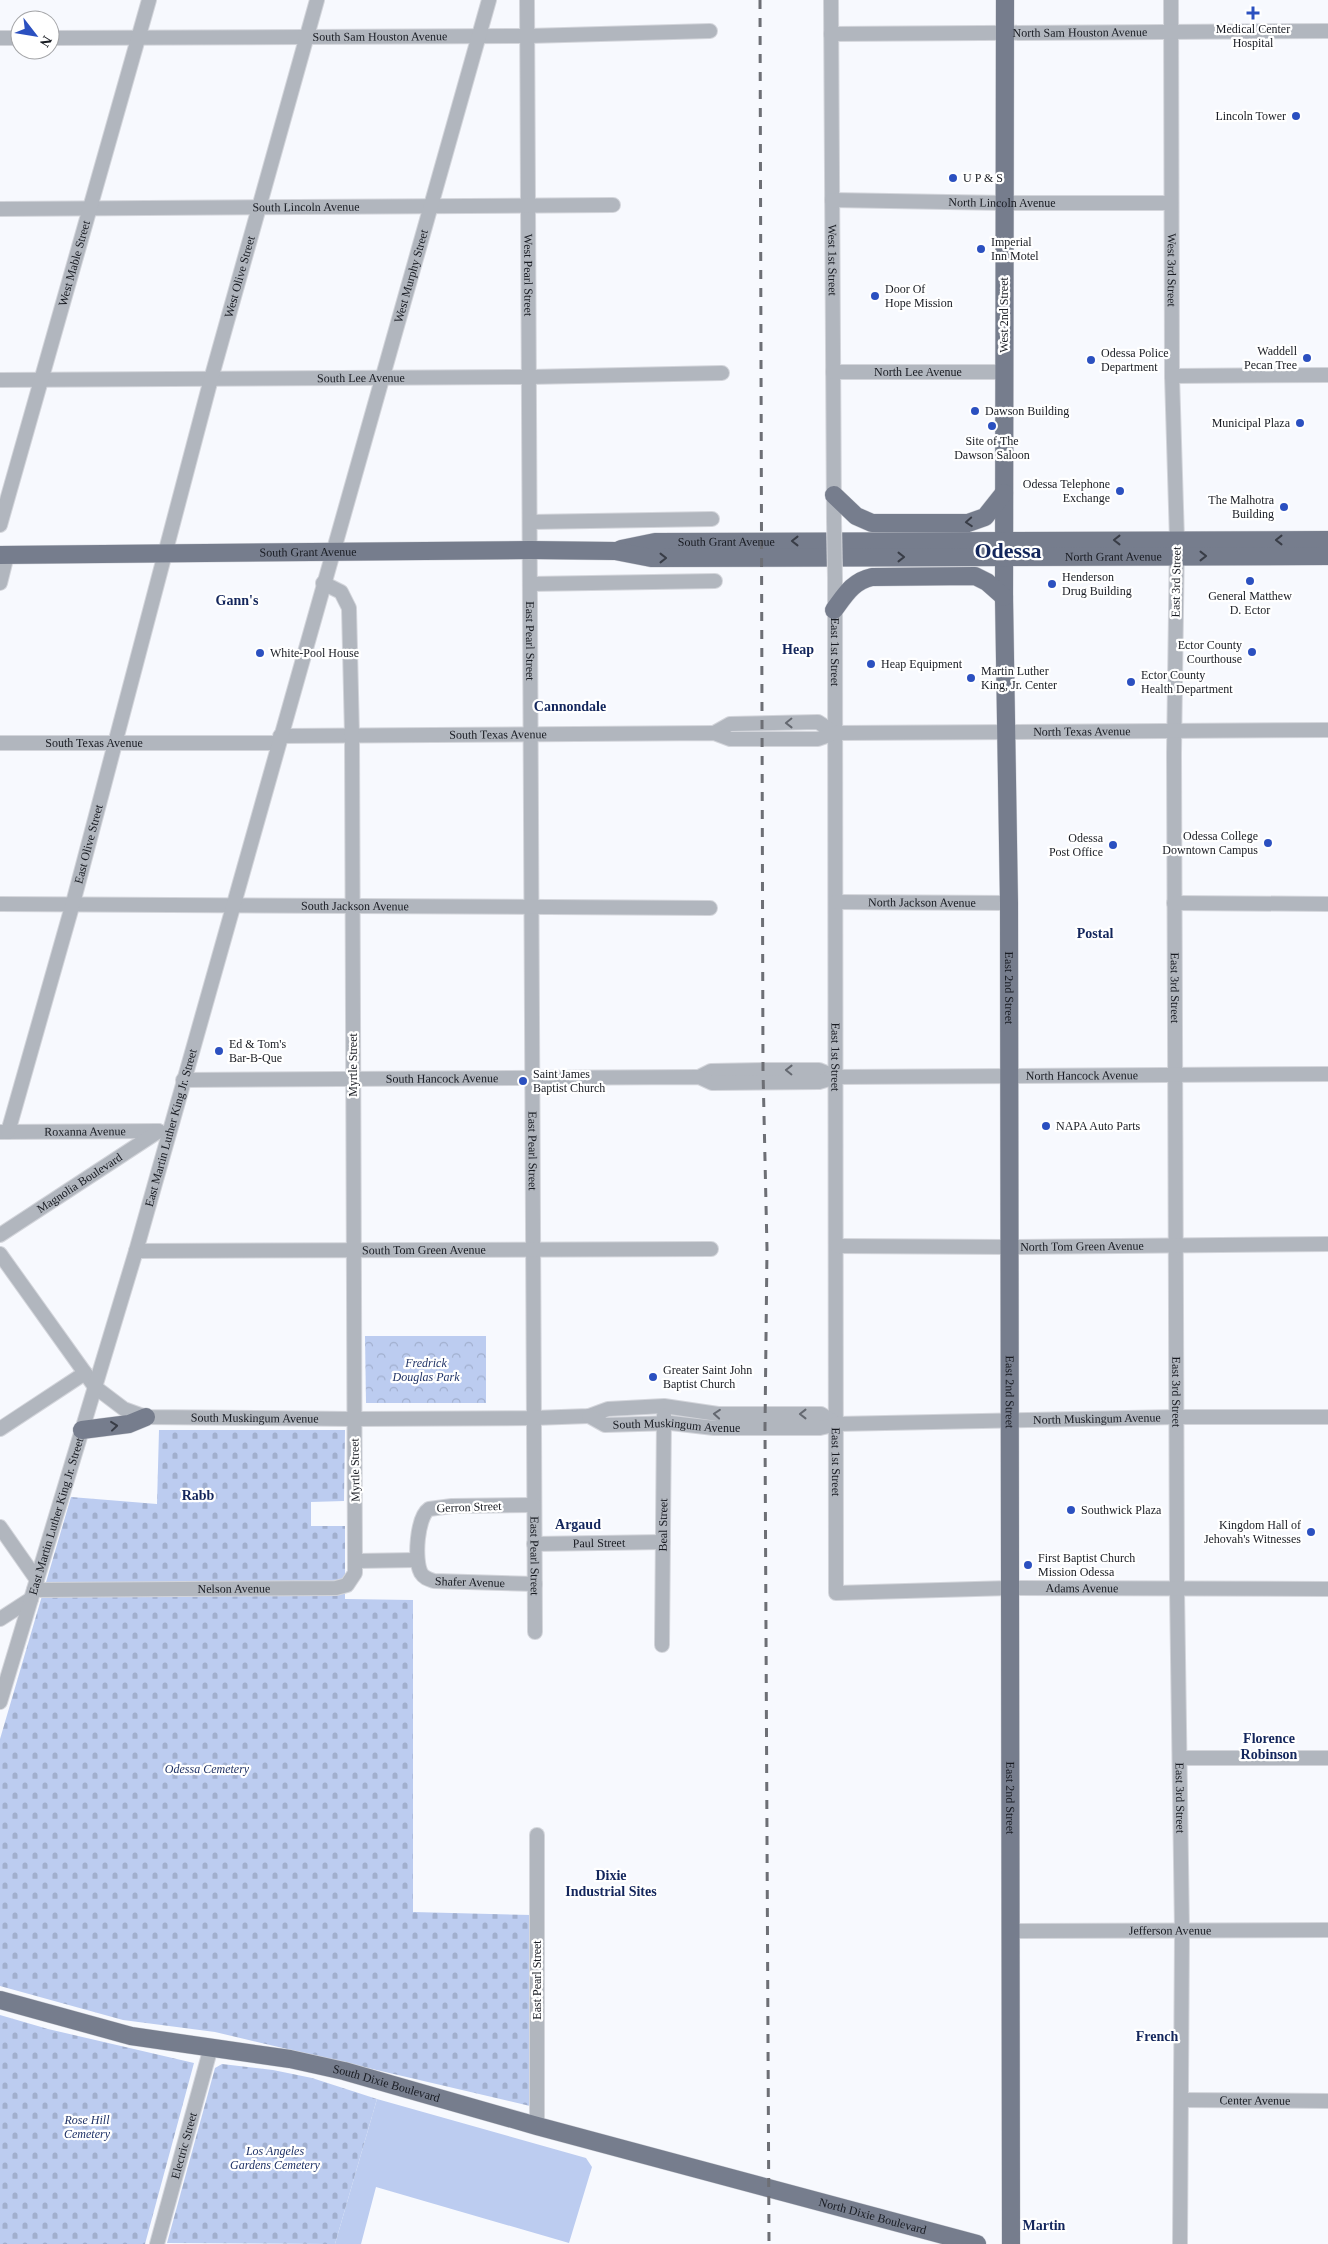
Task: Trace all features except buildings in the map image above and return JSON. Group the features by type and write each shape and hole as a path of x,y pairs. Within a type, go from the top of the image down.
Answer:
{"main road":[{"name":"West 2nd Street","path":"1005,0 1005,548"},
{"path":"834,495 856,516 868,522 968,522 985,518 1004,493"},
{"name":"North Grant Avenue","path":"838,549 1176,548 1328,540"},
{"name":"South Grant Avenue","path":"4,554 615,551 655,542 838,549"},
{"name":"East 2nd Street","path":"1005,548 1004,597 1009,904 1011,2244"},
{"name":"North Grant Avenue","path":"1176,548 1328,556"},
{"path":"834,610 850,589 860,581 872,577 975,576 987,582 1004,597"},
{"path":"82,1430 129,1424 146,1417"},
{"name":"South Dixie Boulevard","path":"0,2000 109,2032 290,2059 329,2067 769,2188"},
{"name":"North Dixie Boulevard","path":"769,2188 977,2244"}],"street":[{"name":"West Mable Street","path":"0,526 149,0"},
{"name":"West Olive Street","path":"164,554 317,0"},
{"name":"West Murphy Street","path":"333,552 489,0"},
{"name":"West Pearl Street","path":"528,0 530,550"},
{"name":"West 1st Street","path":"831,0 834,520"},
{"name":"West 3rd Street","path":"1171,0 1172,376 1176,548"},
{"name":"North Sam Houston Avenue","path":"831,34 1328,31"},
{"name":"South Sam Houston Avenue","path":"60,38 528,36 710,32"},
{"name":"North Lincoln Avenue","path":"832,200 1005,203 1172,202"},
{"name":"South Lincoln Avenue","path":"0,209 613,205"},
{"name":"North Lee Avenue","path":"833,372 1004,372"},
{"name":"South Lee Avenue","path":"0,380 529,377 722,373"},
{"path":"1172,376 1328,375"},
{"path":"530,522 712,519"},
{"name":"East 1st Street","path":"834,520 837,1246 836,1593"},
{"name":"East 3rd Street","path":"1176,548 1174,903 1177,1589 1182,1930 1180,2244"},
{"name":"East Pearl Street","path":"530,550 535,1632"},
{"name":"East Martin Luther King Jr. Street","path":"0,1702 136,1251 164,1131 183,1080 333,552"},
{"path":"0,583 4,554"},
{"name":"East Olive Street","path":"4,1132 73,903 164,554"},
{"path":"530,584 715,581"},
{"name":"Myrtle Street","path":"323,583 341,592 349,608 352,735 356,1561"},
{"name":"South Texas Avenue","path":"0,743 279,740 352,735 714,733 730,724 818,722 835,733"},
{"name":"North Texas Avenue","path":"835,733 1328,730"},
{"name":"North Jackson Avenue","path":"836,902 1009,904"},
{"path":"1174,903 1328,904"},
{"name":"South Jackson Avenue","path":"0,904 710,908"},
{"name":"South Hancock Avenue","path":"183,1080 699,1078 711,1071 763,1070 819,1070 836,1077"},
{"name":"North Hancock Avenue","path":"836,1077 1328,1074"},
{"name":"Roxanna Avenue","path":"4,1132 164,1131"},
{"name":"Magnolia Boulevard","path":"0,1235 164,1131"},
{"name":"North Tom Green Avenue","path":"837,1246 1009,1247 1328,1244"},
{"name":"South Tom Green Avenue","path":"136,1251 712,1249"},
{"name":"South Muskingum Avenue","path":"0,1254 94,1387 124,1409 146,1417 534,1418 589,1416 608,1409 664,1406 765,1421"},
{"path":"0,1429 85,1373"},
{"name":"Beal Street","path":"662,1644 664,1406"},
{"name":"South Muskingum Avenue","path":"589,1416 605,1425 663,1423 714,1428 765,1421"},
{"name":"North Muskingum Avenue","path":"765,1421 820,1428 837,1424 1009,1422 1176,1417 1328,1417"},
{"name":"Gerron Street","path":"416,1560 422,1518 429,1508 534,1505"},
{"path":"0,1527 34,1589 0,1619"},
{"name":"Paul Street","path":"534,1544 663,1542"},
{"path":"356,1561 416,1560"},
{"name":"Shafer Avenue","path":"416,1560 422,1574 434,1581 535,1584"},
{"name":"Nelson Avenue","path":"34,1589 336,1588 352,1580 356,1561"},
{"name":"Adams Avenue","path":"836,1593 1010,1588 1328,1589"},
{"path":"1180,1758 1328,1758"},
{"name":"East Pearl Street","path":"536,1835 538,2126"},
{"name":"Jefferson Avenue","path":"1010,1930 1328,1930"},
{"name":"Electric Street","path":"157,2244 211,2047"},
{"name":"Center Avenue","path":"1181,2100 1328,2101"}],"green space":[{"name":"Fredrick Douglas Park","path":"365,1336 486,1336 486,1403 366,1403"},
{"name":"Odessa Cemetery","path":"159,1430 345,1430 344,1501 311,1502 311,1526 345,1526 345,1599 413,1600 413,1912 532,1915 530,2106 215,2032 123,2020 0,1986 0,1739 71,1497 157,1504"},
{"name":"Rose Hill Cemetery","path":"0,2015 48,2029 194,2063 145,2244 0,2244"},
{"name":"Los Angeles Gardens Cemetery","path":"222,2064 273,2070 312,2078 377,2099 335,2244 167,2243 215,2068"},
{"path":"377,2099 586,2158 592,2167 569,2243 376,2187 361,2244 335,2244"}],"railway":[{"path":"760,0 763,1070 767,1249 765,1427 769,2244"}],"place":[{"name":"Medical Center Hospital","path":"1253,13"},
{"name":"Lincoln Tower","path":"1296,116"},
{"name":"U P & S","path":"953,178"},
{"name":"Imperial Inn Motel","path":"981,249"},
{"name":"Door Of Hope Mission","path":"875,296"},
{"name":"Waddell Pecan Tree","path":"1307,358"},
{"name":"Odessa Police Department","path":"1091,360"},
{"name":"Dawson Building","path":"975,411"},
{"name":"Municipal Plaza","path":"1300,423"},
{"name":"Site of The Dawson Saloon","path":"992,426"},
{"name":"Odessa Telephone Exchange","path":"1120,491"},
{"name":"The Malhotra Building","path":"1284,507"},
{"name":"General Matthew D. Ector","path":"1250,581"},
{"name":"Henderson Drug Building","path":"1052,584"},
{"name":"Ector County Courthouse","path":"1252,652"},
{"name":"White-Pool House","path":"260,653"},
{"name":"Heap Equipment","path":"871,664"},
{"name":"Martin Luther King, Jr. Center","path":"971,678"},
{"name":"Ector County Health Department","path":"1131,682"},
{"name":"Odessa College Downtown Campus","path":"1268,843"},
{"name":"Odessa Post Office","path":"1113,845"},
{"name":"Ed & Tom's Bar-B-Que","path":"219,1051"},
{"name":"Saint James Baptist Church","path":"523,1081"},
{"name":"NAPA Auto Parts","path":"1046,1126"},
{"name":"Greater Saint John Baptist Church","path":"653,1377"},
{"name":"Southwick Plaza","path":"1071,1510"},
{"name":"Kingdom Hall of Jehovah's Witnesses","path":"1311,1532"},
{"name":"First Baptist Church Mission Odessa","path":"1028,1565"}],"district":[{"name":"Odessa","path":"1008,550"},
{"name":"Gann's","path":"237,600"},
{"name":"Heap","path":"798,649"},
{"name":"Cannondale","path":"570,706"},
{"name":"Postal","path":"1095,933"},
{"name":"Rabb","path":"198,1495"},
{"name":"Argaud","path":"578,1524"},
{"name":"Florence Robinson","path":"1269,1746"},
{"name":"Dixie Industrial Sites","path":"611,1884"},
{"name":"French","path":"1157,2036"},
{"name":"Martin","path":"1044,2225"}]}
